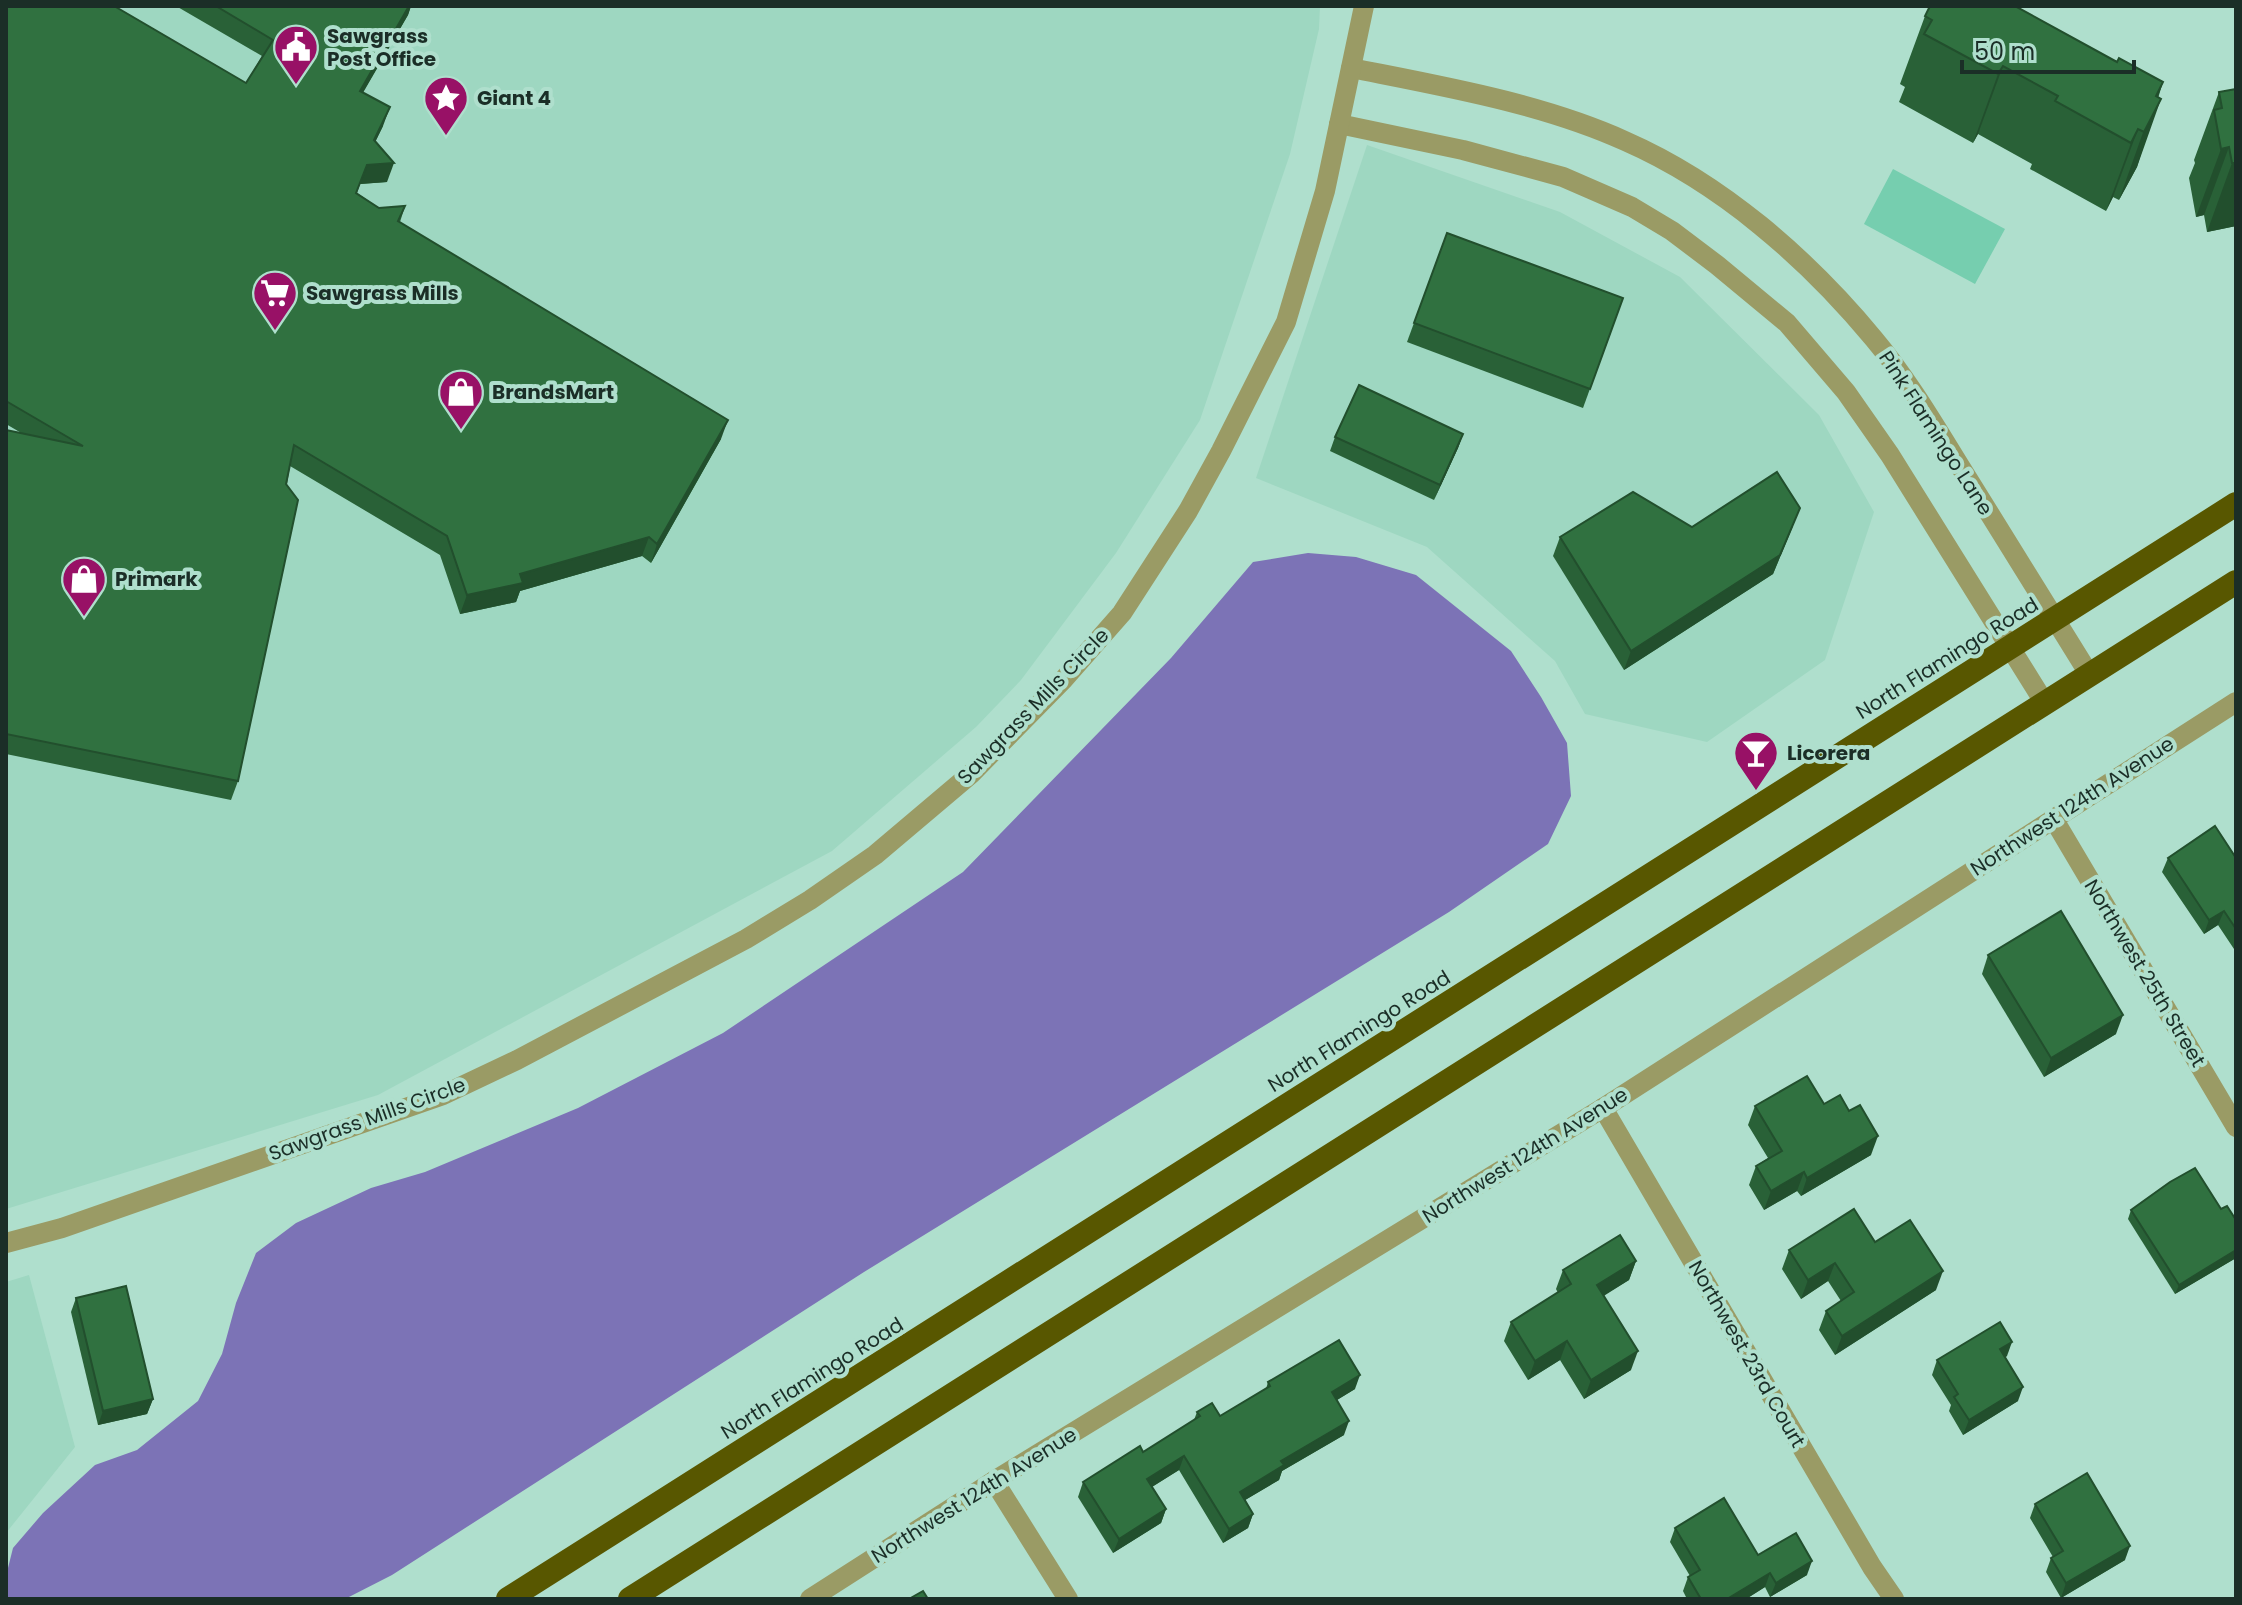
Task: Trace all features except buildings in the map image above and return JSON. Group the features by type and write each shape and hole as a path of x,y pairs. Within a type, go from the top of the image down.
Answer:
{"highway":[{"name":"North Flamingo Road","path":"508,1599 2236,504"},
{"path":"630,1599 2236,582"}],"street":[{"name":"Sawgrass Mills Circle","path":"6,1243 62,1228 443,1095 517,1060 746,939 810,900 875,855 972,773 1064,679 1122,613 1188,511 1286,322 1325,191 1364,6"},
{"name":"Pink Flamingo Lane","path":"1351,68 1477,95 1595,129 1671,164 1704,184 1751,220 1826,284 1875,340 1915,395 2089,674"},
{"path":"1339,124 1463,150 1563,177 1632,207 1672,231 1717,265 1787,323 1846,392 1890,455 2044,702"},
{"name":"Northwest 124th Avenue","path":"810,1599 994,1481 1603,1108 2236,702"},
{"name":"Northwest 25th Street","path":"2053,818 2236,1127"},
{"name":"Northwest 23rd Court","path":"1603,1108 1872,1567 1894,1599"},
{"path":"994,1481 1068,1599"}],"shaded area":[{"name":"Sawgrass Mills","path":"6,6 1320,6 1319,29 1290,154 1200,420 1116,553 1021,680 976,727 832,851 378,1095 6,1209"},
{"path":"1367,145 1560,212 1680,277 1819,415 1874,512 1825,660 1707,742 1585,714 1555,661 1427,547 1256,478"},
{"path":"1893,169 2005,229 1975,284 1864,224"},
{"path":"1308,553 1356,557 1416,575 1511,651 1567,743 1571,796 1548,844 1449,912 864,1272 392,1575 345,1599 6,1599 6,1576 13,1548 43,1513 95,1465 137,1450 198,1401 222,1354 236,1303 256,1253 296,1223 371,1188 425,1172 578,1108 723,1033 963,872 1171,658 1253,562"},
{"path":"29,1275 75,1447 6,1533 6,1282"}],"place":[{"name":"Sawgrass Post Office","path":"296,86"},
{"name":"Giant 4","path":"446,137"},
{"name":"Sawgrass Mills","path":"275,332"},
{"name":"BrandsMart","path":"461,431"},
{"name":"Primark","path":"84,618"},
{"name":"Licorera","path":"1756,792"}]}
